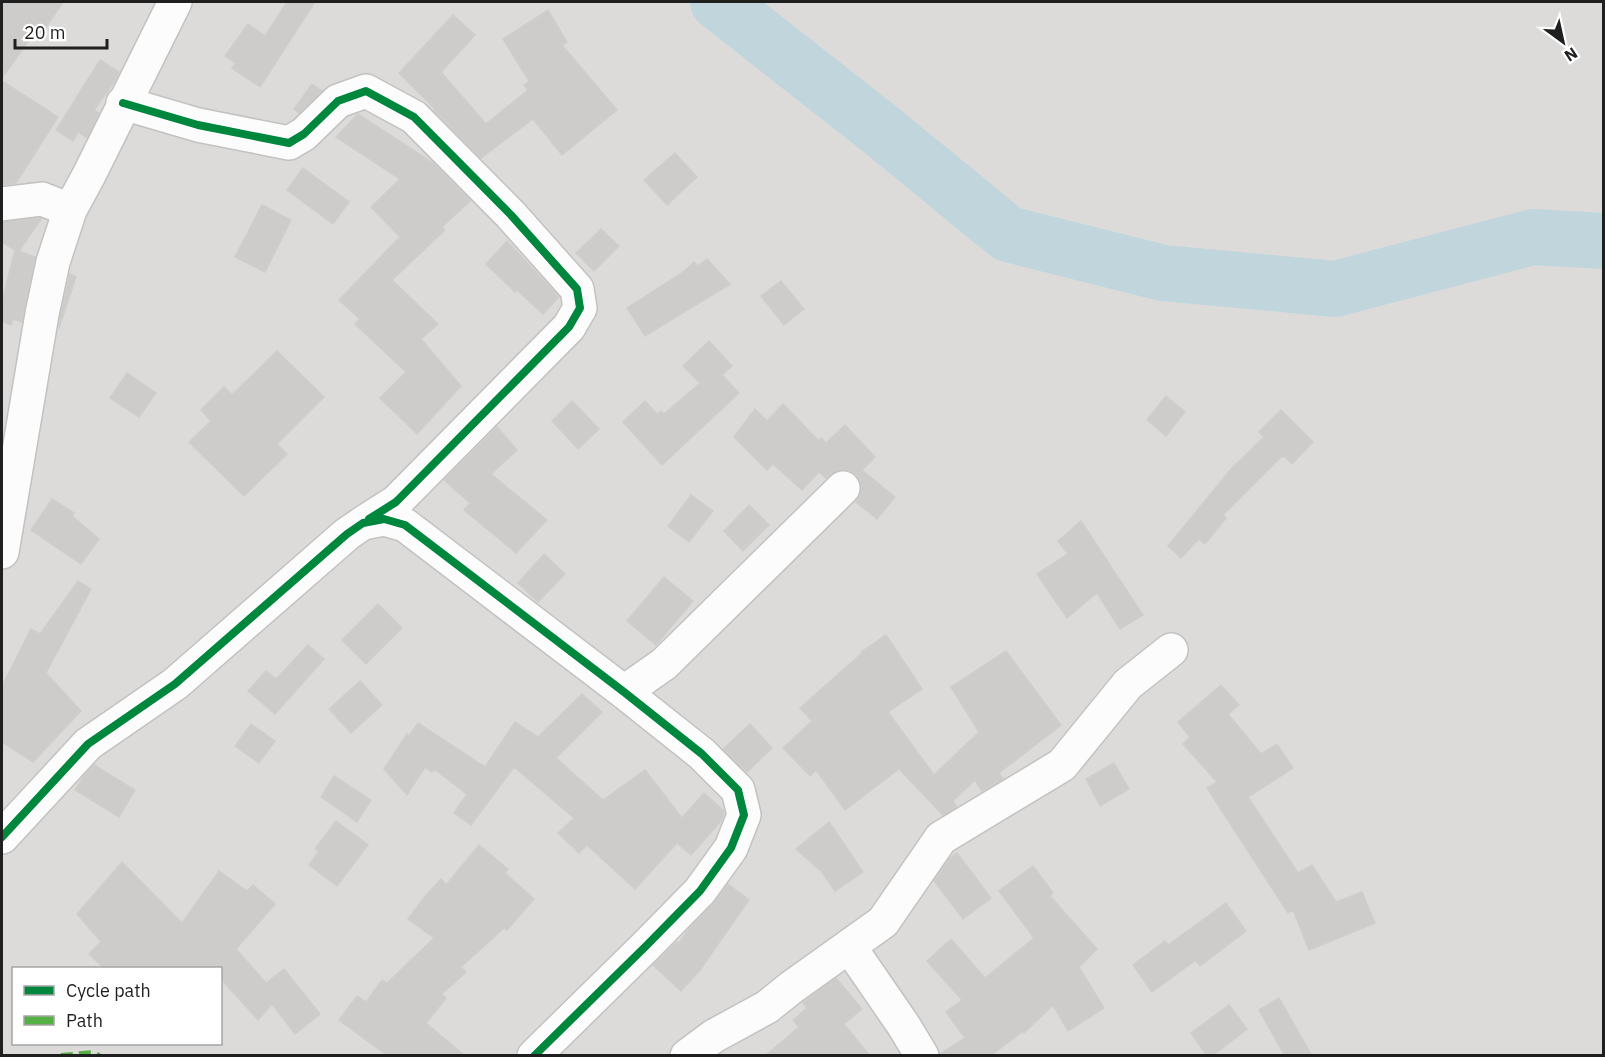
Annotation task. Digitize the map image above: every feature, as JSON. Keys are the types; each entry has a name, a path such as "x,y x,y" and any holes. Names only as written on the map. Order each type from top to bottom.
{"street":[{"path":"2,552 52,262 70,210 175,2"},
{"path":"2,837 88,744 175,684 329,549 396,502 569,327 580,308 577,290 511,215 414,117 366,91 338,101 304,134 289,143 198,124 123,104"},
{"path":"2,204 42,199 70,210"},
{"path":"624,692 664,664 843,488"},
{"path":"363,523 384,519 405,525 702,754 738,790 744,815 731,848 700,891 534,1056"},
{"path":"687,1056 714,1036 767,1007 884,922 941,838 1062,765 1128,684 1171,650"},
{"path":"849,946 922,1056"}],"shaded area":[{"path":"2,2 1603,2 1603,1055 2,1056"}],"building":[{"path":"2,2 63,2 38,39 32,36 2,78"},
{"path":"287,2 315,2 260,87 232,68 236,63 225,56 248,24 265,36"},
{"path":"548,10 567,42 562,45 617,110 562,155 533,119 481,158 399,73 453,15 475,35 441,72 486,124 528,90 524,85 529,81 503,39"},
{"path":"100,60 119,72 94,110 99,113 87,138 78,132 73,141 56,130"},
{"path":"2,81 58,117 16,183 2,185"},
{"path":"312,84 322,91 299,113 294,109"},
{"path":"358,114 433,163 470,201 442,227 445,230 392,280 438,324 421,339 461,386 417,434 380,398 406,372 355,324 360,319 339,300 400,237 371,207 400,179 336,137"},
{"path":"675,153 697,177 667,205 644,180"},
{"path":"303,168 349,202 333,224 287,190"},
{"path":"262,205 291,220 265,272 235,257"},
{"path":"40,218 19,251 35,257 22,322 13,319 11,325 2,321 2,301 15,250 2,242 2,222"},
{"path":"601,229 619,246 594,271 576,253"},
{"path":"507,241 559,297 543,314 517,290 515,292 486,264"},
{"path":"707,259 730,284 645,336 627,308 682,273 694,262 698,266"},
{"path":"70,274 76,277 59,328 60,317"},
{"path":"781,281 804,309 784,325 761,296"},
{"path":"709,341 732,366 722,375 739,393 662,465 623,422 645,401 657,414 661,411 664,414 700,383 683,366"},
{"path":"277,351 324,397 277,444 287,454 244,496 189,442 211,421 201,410 224,387 232,395"},
{"path":"127,373 156,393 139,417 110,398"},
{"path":"1166,396 1185,412 1166,436 1147,420"},
{"path":"572,401 599,429 578,449 552,421"},
{"path":"783,404 819,441 821,438 826,443 845,425 875,457 862,470 895,497 877,519 856,502 861,494 861,484 857,475 849,470 838,470 826,478 819,472 802,490 773,464 767,470 734,437 755,409 767,421"},
{"path":"1281,410 1313,442 1292,464 1283,455 1223,515 1226,518 1205,544 1199,539 1181,558 1168,546 1231,469 1264,437 1259,432"},
{"path":"497,427 517,450 491,474 547,520 516,553 464,510 470,503 444,480"},
{"path":"691,495 713,511 689,542 668,526"},
{"path":"52,499 74,513 72,516 99,539 81,564 31,530"},
{"path":"749,505 769,525 743,551 724,531"},
{"path":"1081,521 1143,615 1120,629 1097,593 1067,618 1037,574 1068,554 1058,541"},
{"path":"544,554 565,574 538,602 518,583"},
{"path":"664,577 693,601 656,645 627,621"},
{"path":"78,581 91,589 46,673 81,711 33,762 2,742 2,686 31,629 40,634"},
{"path":"378,604 402,628 366,664 342,640"},
{"path":"886,635 922,689 888,712 934,775 979,732 951,687 1006,651 1061,725 999,773 1003,779 982,791 975,780 953,801 957,807 943,815 899,769 845,810 816,770 810,776 783,748 812,721 800,708 861,652"},
{"path":"308,645 324,659 275,714 248,691 266,671 276,679"},
{"path":"360,681 382,705 351,733 329,709"},
{"path":"1221,685 1239,705 1228,714 1261,754 1277,744 1293,768 1248,797 1298,873 1312,865 1336,902 1362,892 1375,923 1309,950 1293,910 1288,913 1207,788 1217,782 1183,744 1190,737 1178,722"},
{"path":"582,694 602,712 556,758 603,800 645,770 682,818 704,793 723,810 721,821 691,855 677,843 635,889 587,845 579,853 558,833 574,818 514,767 471,825 454,813 467,794 434,769 432,772 425,767 407,795 384,769 407,734 409,736 418,723 485,767 515,722 538,737"},
{"path":"251,724 275,741 259,763 235,746"},
{"path":"750,724 772,748 747,772 723,749"},
{"path":"1114,763 1129,789 1100,806 1086,779"},
{"path":"94,765 135,790 119,817 75,790"},
{"path":"334,776 371,800 357,822 321,797"},
{"path":"336,821 368,845 337,886 309,865 319,851 315,849"},
{"path":"829,822 863,872 835,891 821,871 796,849"},
{"path":"479,845 508,869 505,873 534,899 507,930 504,928 461,967 466,972 442,994 446,998 426,1023 465,1056 388,1056 339,1020 357,996 366,1002 382,980 387,983 434,938 408,919 441,879 446,885"},
{"path":"957,853 991,898 963,919 934,881 950,858"},
{"path":"122,862 182,923 219,871 247,891 253,885 275,904 236,949 266,983 284,969 320,1014 295,1034 272,1004 258,1020 222,980 222,967 103,967 89,954 101,942 77,914"},
{"path":"1033,866 1053,893 1050,896 1097,949 1079,967 1104,1008 1068,1031 1053,1005 1024,1033 1023,1031 990,1056 941,1056 940,1054 965,1038 946,1012 962,1000 927,961 951,939 985,978 1034,938 999,891"},
{"path":"728,884 749,900 700,970 681,991 653,965 677,942 679,943"},
{"path":"1226,903 1246,931 1200,966 1196,960 1152,992 1133,965 1165,941 1168,945"},
{"path":"836,978 862,1009 844,1024 870,1056 765,1056 799,1027 793,1020 807,1008 803,1003"},
{"path":"1279,998 1312,1056 1285,1056 1259,1010"},
{"path":"1229,1005 1247,1029 1212,1056 1207,1056 1191,1033"}],"waterway":[{"path":"718,2 881,130 1008,234 1163,273 1335,289 1533,237 1604,241"}],"marked path":[{"path":"61,1056 93,1053 99,1056"}],"cycle path":[{"path":"123,103 198,125 289,143 304,134 338,101 366,91 414,117 511,215 577,289 580,308 569,327 396,502 369,519"},
{"path":"2,837 88,744 175,684 347,534 363,523 384,519 405,525 702,754 738,790 744,815 731,848 700,891 534,1056"}]}
